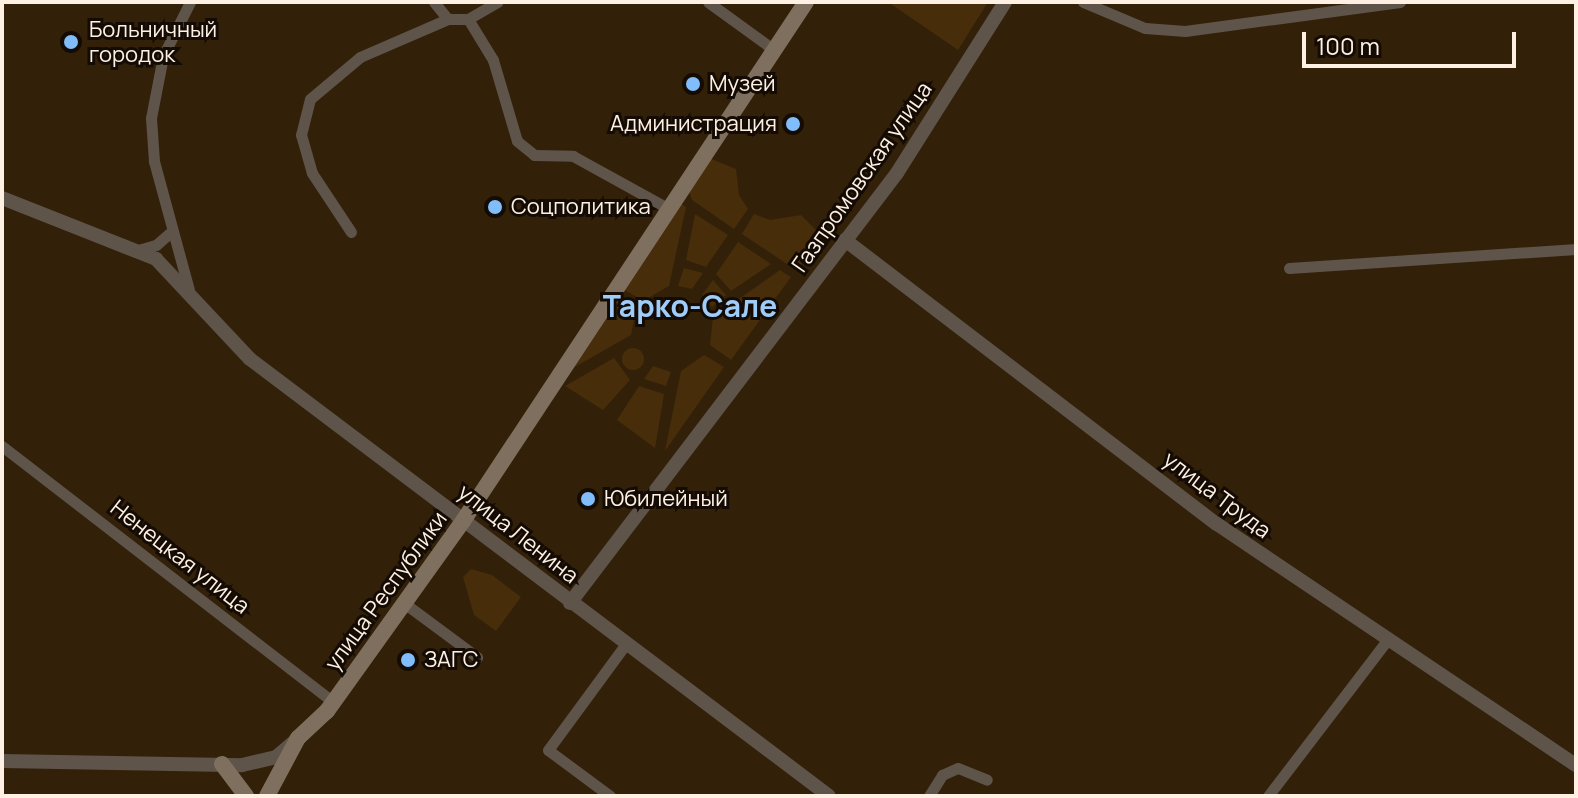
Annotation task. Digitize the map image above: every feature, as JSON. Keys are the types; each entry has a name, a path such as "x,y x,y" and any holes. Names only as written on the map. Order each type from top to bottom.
{"main road":[{"name":"улица Республики","path":"298,738 333,702 463,521 806,2"},
{"path":"267,796 298,738"},
{"path":"222,764 246,796"}],"street":[{"name":"улица Ленина","path":"190,2 168,41 152,107 154,161 171,232 192,294"},
{"path":"434,2 448,19"},
{"path":"351,232 312,173 301,135 310,99 360,57 448,19 468,19 497,2"},
{"path":"708,2 774,50"},
{"path":"1083,2 1145,28 1185,31 1400,2"},
{"name":"Газпромовская улица","path":"570,603 897,173 1005,5"},
{"path":"468,19 503,83 517,141 534,155 573,156 669,209"},
{"name":"улица Ленина","path":"2,198 156,259 250,359 829,796"},
{"path":"138,250 156,245 171,232"},
{"name":"улица Труда","path":"845,240 1217,524 1576,765"},
{"path":"1289,268 1576,249"},
{"name":"Ненецкая улица","path":"2,446 333,702"},
{"path":"404,603 477,657"},
{"path":"1268,796 1389,638"},
{"path":"610,796 548,750 626,644"},
{"name":"улица Республики","path":"2,761 222,764 276,757 298,738"},
{"path":"929,796 942,775 958,768 987,780"}],"shaded area":[{"path":"888,2 988,2 958,50"},
{"path":"709,158 736,169 739,195 748,209 734,229 692,200 688,188"},
{"path":"680,203 686,207 669,286 643,301 623,289"},
{"path":"695,214 728,235 706,267 686,260"},
{"path":"754,214 770,220 801,215 822,236 801,265 787,264 742,234"},
{"path":"738,242 771,264 731,291 716,274"},
{"path":"684,268 703,273 692,289 678,286"},
{"path":"780,270 791,277 731,360 710,345 713,317"},
{"path":"713,280 726,295 712,307 702,295"},
{"path":"618,297 636,309 631,335 566,372"},
{"path":"633,348 641,351 644,359 641,367 633,370 625,367 622,359 625,351"},
{"path":"704,355 724,367 665,451 681,371"},
{"path":"614,358 630,380 603,410 565,386"},
{"path":"653,366 671,372 666,386 644,379"},
{"path":"639,386 664,394 655,448 617,420"},
{"path":"471,569 492,575 521,597 496,631 474,615 463,577"}],"place":[{"name":"Больничный городок","path":"71,42"},
{"name":"Музей","path":"693,84"},
{"name":"Администрация","path":"793,124"},
{"name":"Соцполитика","path":"495,207"},
{"name":"Юбилейный","path":"588,499"},
{"name":"ЗАГС","path":"408,660"}],"district":[{"name":"Тарко-Сале","path":"690,306"}]}
